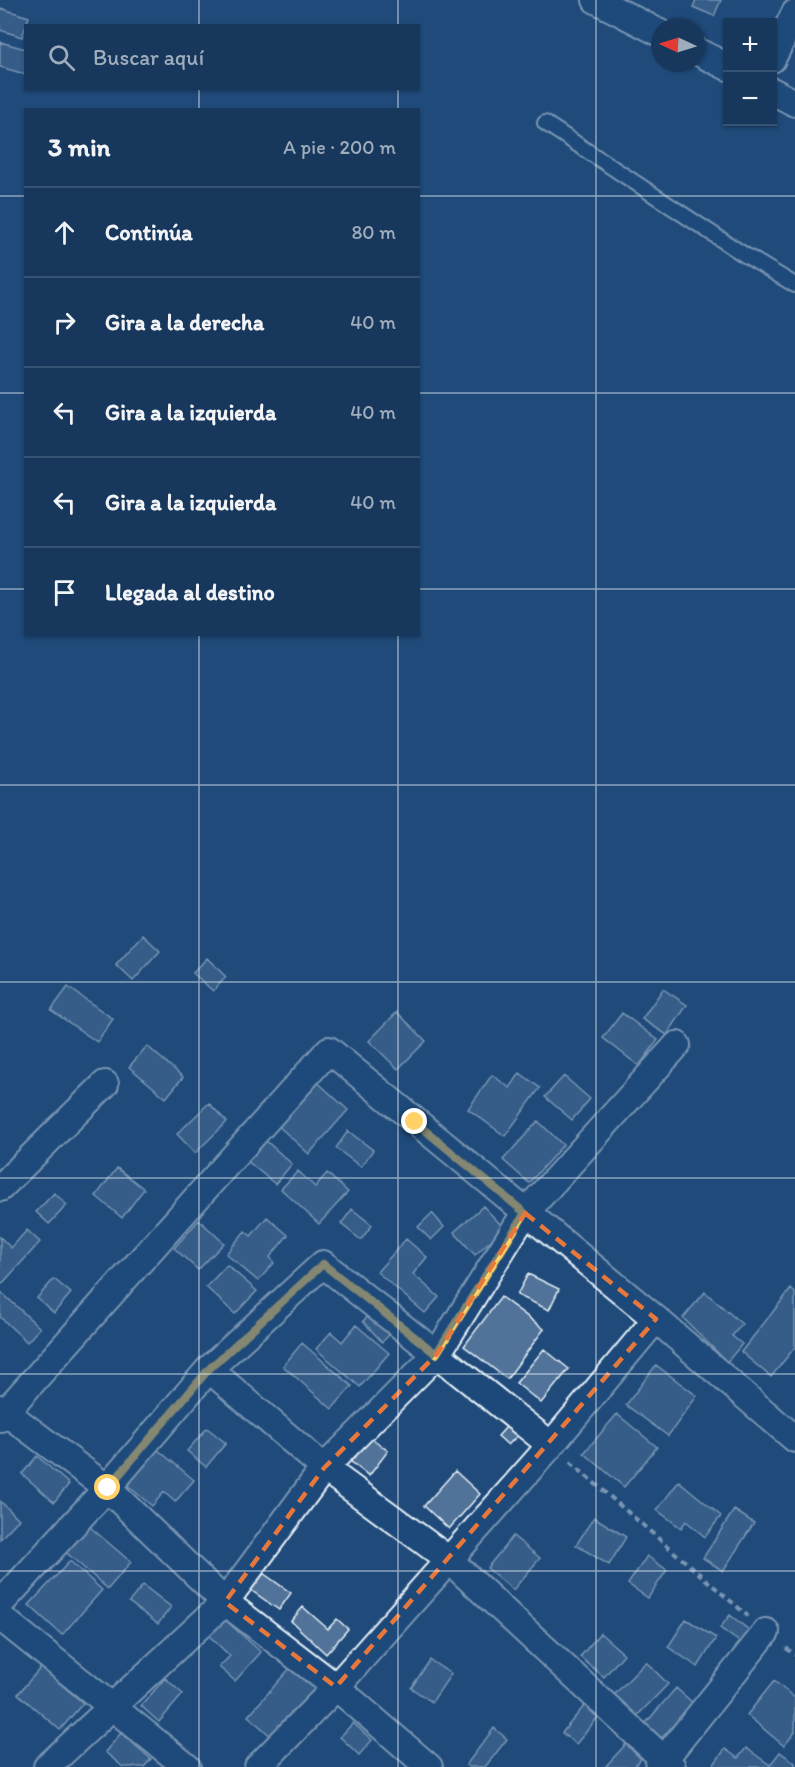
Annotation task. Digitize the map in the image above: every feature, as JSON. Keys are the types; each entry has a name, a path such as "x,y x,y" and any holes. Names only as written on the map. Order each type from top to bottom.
{"street":[{"path":"612,4 651,28"},
{"path":"777,49 795,13"},
{"path":"705,56 723,64"},
{"path":"777,94 795,104"},
{"path":"47,1767 225,1602 324,1468 436,1354 525,1213 678,1045"},
{"path":"429,1767 336,1687 225,1602 108,1488 2,1413 329,1050 657,1319 795,1439"},
{"path":"0,1188 105,1084"},
{"path":"0,1604 108,1488 209,1369 323,1264 552,1445"},
{"path":"258,1767 336,1687 552,1445 657,1319"},
{"path":"209,1369 324,1468 448,1559 665,1765 766,1632"},
{"path":"0,1617 187,1767"}],"lane":[{"path":"546,123 740,252 795,285"}],"path":[{"path":"552,1445 795,1655"}],"highlighted area":[{"path":"525,1213 656,1319 336,1687 225,1602 324,1468 437,1354"}],"building":[{"path":"696,0 721,0 714,16 693,7"},
{"path":"0,8 29,17 27,24 24,24 22,37 0,30"},
{"path":"0,42 24,48 24,74 0,67"},
{"path":"143,935 160,951 133,981 116,965"},
{"path":"207,958 226,977 213,991 193,973"},
{"path":"68,987 113,1019 97,1042 51,1010"},
{"path":"663,989 687,1005 667,1035 642,1019"},
{"path":"397,1012 426,1041 398,1069 369,1041"},
{"path":"622,1013 658,1040 639,1066 603,1038"},
{"path":"147,1046 183,1077 166,1098 129,1067"},
{"path":"520,1073 540,1088 505,1136 468,1109 492,1075 510,1088"},
{"path":"564,1076 590,1099 572,1120 545,1097"},
{"path":"313,1078 348,1110 309,1154 274,1122"},
{"path":"209,1103 227,1122 195,1153 177,1134"},
{"path":"538,1121 563,1145 529,1183 503,1160"},
{"path":"348,1131 373,1150 361,1167 336,1148"},
{"path":"264,1139 292,1164 275,1184 246,1160"},
{"path":"117,1168 144,1189 122,1218 96,1196"},
{"path":"298,1171 315,1187 327,1173 348,1192 319,1224 281,1189"},
{"path":"54,1193 67,1205 49,1224 36,1212"},
{"path":"483,1206 504,1228 475,1255 454,1232"},
{"path":"352,1209 372,1225 361,1240 341,1224"},
{"path":"432,1213 444,1227 431,1240 418,1227"},
{"path":"267,1217 288,1235 270,1257 274,1263 258,1281 226,1254 245,1231 251,1236"},
{"path":"199,1220 224,1243 198,1270 174,1248"},
{"path":"27,1230 40,1242 0,1286 0,1237 11,1248"},
{"path":"406,1239 427,1257 413,1274 439,1297 425,1313 377,1272"},
{"path":"227,1265 257,1291 235,1314 206,1287"},
{"path":"528,1274 559,1289 549,1310 517,1295"},
{"path":"54,1279 71,1293 54,1313 37,1298"},
{"path":"791,1289 795,1293 795,1347 771,1377 741,1352"},
{"path":"1,1292 40,1328 27,1342 0,1317"},
{"path":"705,1292 742,1324 732,1336 742,1344 727,1362 683,1318"},
{"path":"501,1297 544,1329 507,1379 464,1346"},
{"path":"374,1311 393,1331 382,1342 363,1321"},
{"path":"356,1325 389,1353 360,1387 316,1349 331,1332 342,1342"},
{"path":"302,1343 352,1386 332,1409 283,1366"},
{"path":"544,1349 569,1369 541,1403 516,1383"},
{"path":"656,1365 697,1396 668,1436 626,1405"},
{"path":"617,1414 657,1447 624,1487 584,1453"},
{"path":"508,1425 519,1434 508,1445 498,1436"},
{"path":"207,1428 226,1443 206,1467 187,1451"},
{"path":"364,1432 388,1451 369,1476 345,1457"},
{"path":"151,1444 194,1480 175,1502 164,1492 152,1506 121,1480"},
{"path":"37,1456 69,1484 54,1502 22,1474"},
{"path":"455,1471 480,1494 449,1529 424,1506"},
{"path":"679,1481 721,1516 705,1537 686,1521 681,1528 657,1510"},
{"path":"0,1501 19,1519 0,1539"},
{"path":"734,1510 754,1523 723,1571 703,1558"},
{"path":"594,1517 626,1537 609,1565 576,1545"},
{"path":"84,1522 131,1562 108,1589 61,1548"},
{"path":"513,1536 540,1558 513,1590 487,1568"},
{"path":"647,1556 667,1570 648,1598 628,1584"},
{"path":"70,1561 102,1590 62,1635 29,1605"},
{"path":"260,1571 291,1593 279,1610 248,1588"},
{"path":"143,1585 171,1607 158,1624 129,1602"},
{"path":"303,1607 328,1629 337,1619 348,1629 326,1654 291,1621"},
{"path":"730,1615 750,1631 741,1643 720,1628"},
{"path":"222,1617 261,1652 235,1681 219,1667 230,1656 207,1634"},
{"path":"686,1619 716,1638 698,1667 668,1647"},
{"path":"600,1633 624,1654 604,1677 580,1657"},
{"path":"430,1660 451,1674 432,1702 411,1688"},
{"path":"646,1662 668,1684 636,1717 614,1695"},
{"path":"41,1667 83,1703 60,1730 18,1694"},
{"path":"290,1668 315,1689 273,1738 248,1716"},
{"path":"165,1678 183,1694 159,1722 141,1706"},
{"path":"774,1681 795,1698 795,1732 784,1746 747,1715"},
{"path":"676,1688 693,1703 662,1738 645,1724"},
{"path":"585,1705 599,1716 576,1744 562,1733"},
{"path":"353,1723 372,1740 359,1755 340,1737"},
{"path":"494,1728 507,1739 485,1767 466,1765"},
{"path":"121,1733 151,1759 144,1767 123,1767 105,1752"},
{"path":"626,1744 641,1759 633,1767 605,1767"},
{"path":"746,1748 770,1765 780,1752 795,1763 795,1767 712,1767 725,1749 738,1758"}],"route":[{"path":"108,1488 209,1369 323,1264 436,1354 525,1213 415,1122"}]}
